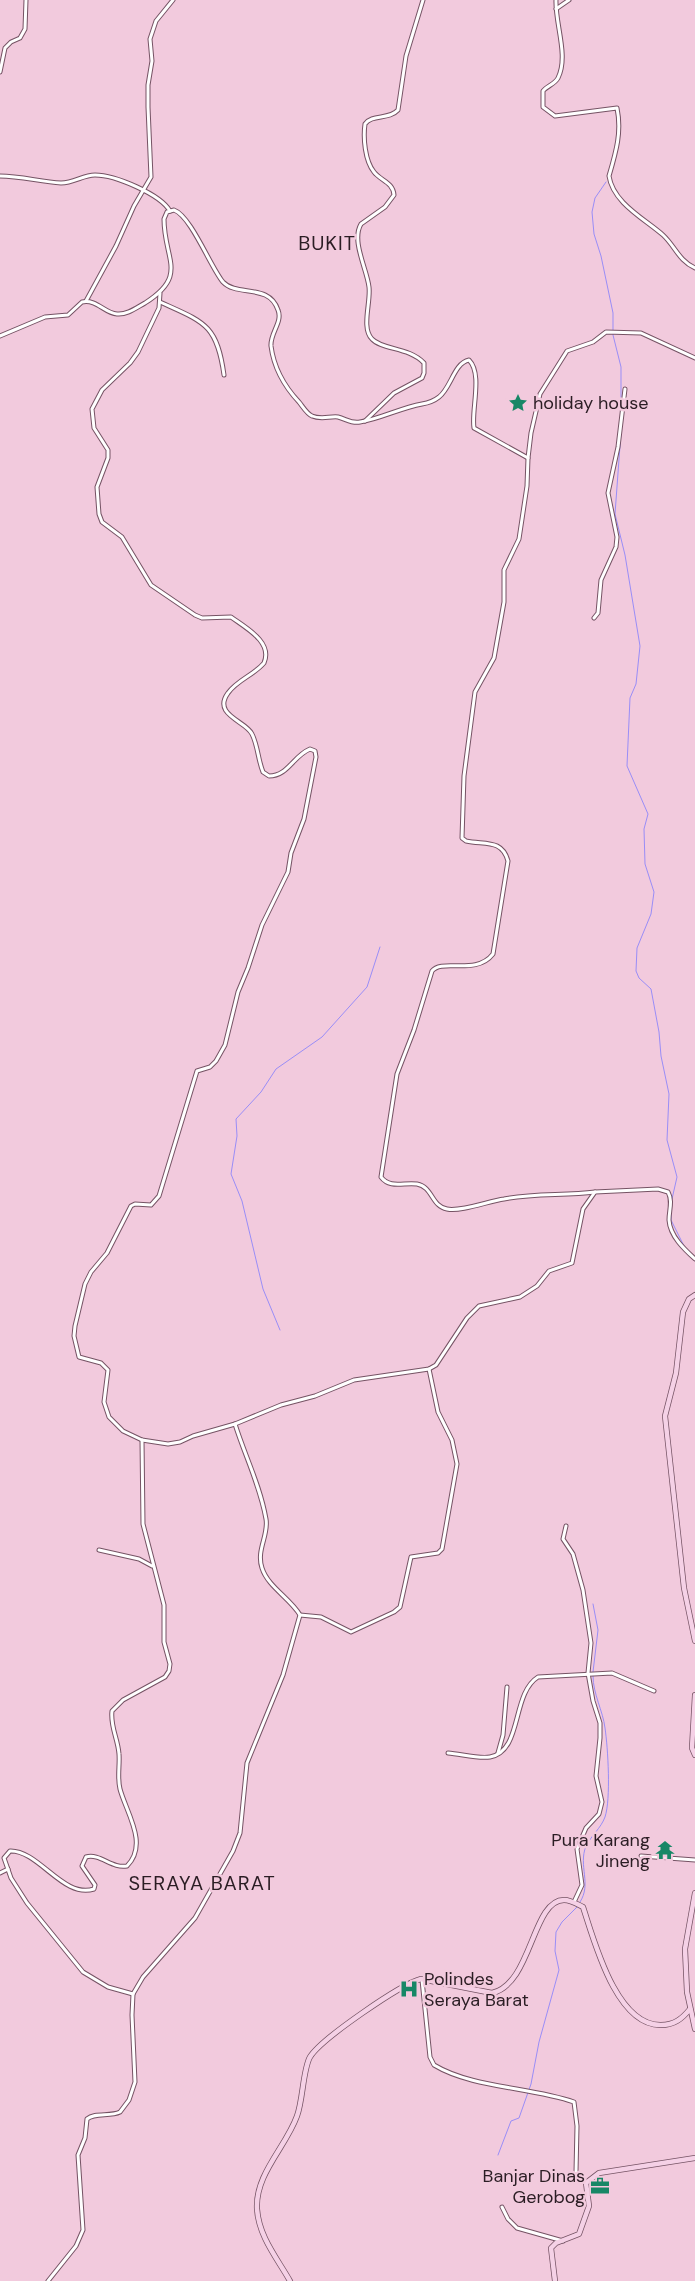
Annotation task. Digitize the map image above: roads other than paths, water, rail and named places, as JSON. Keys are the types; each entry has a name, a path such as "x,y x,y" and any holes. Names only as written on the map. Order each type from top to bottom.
{"street":[{"path":"0,72 5,48 11,42 20,38 25,29 26,0"},
{"path":"0,336 46,317 68,315 86,301 116,246 134,206 151,177 148,107 148,85 152,61 150,39 156,21 173,0"},
{"path":"365,421 394,393 422,378 424,372 424,363 416,356 398,348 375,342 370,337 367,326 370,291 358,237 361,224 393,199 394,192 390,184 378,176 369,165 365,124 369,119 391,115 398,110 406,56 423,0"},
{"path":"556,0 556,26 562,39 561,61 557,80 543,91 543,107 555,116 617,108 620,125 619,137 609,176 610,182 634,212 664,236 681,259 695,268"},
{"path":"556,9 569,0"},
{"path":"0,176 20,176 62,183 97,175 144,191 166,204 170,211"},
{"path":"86,301 116,314 124,314 160,293 168,285 172,266 164,226 164,216 170,211 176,211 200,241 224,282 236,288 261,293 275,305 278,310 278,321 271,338 271,346 280,377 283,384 310,415 322,418 337,417 354,423 394,410 430,402 440,397 459,367 464,361 469,360 474,372 476,394 474,428 528,458"},
{"path":"160,293 160,302 138,352 130,363 102,390 92,409 94,428 108,450 105,466 97,487 99,514 102,522 122,537 151,585 202,618 231,617 262,642 266,657 264,663 228,692 224,702 228,715 251,732 263,772 269,776 283,773 298,755 310,749 315,751 316,757 304,819 291,853 288,872 262,926 238,992 225,1045 216,1061 210,1067 197,1071 156,1202 151,1205 135,1204 131,1206 107,1253 91,1272 80,1302 74,1336 79,1357 101,1363 107,1368 108,1374 104,1402 106,1412 123,1431 142,1440 175,1444 235,1424 281,1405 315,1396 354,1380 429,1369 436,1365 467,1318 480,1306 520,1297 537,1286 549,1271 572,1263 583,1210 595,1192"},
{"path":"160,302 203,322 211,331 217,339 224,375"},
{"path":"695,358 642,332 606,332 593,342 567,351 540,394 531,432 527,486 519,540 504,570 504,602 494,658 475,692 464,776 462,838 466,841 501,846 506,851 508,861 493,954 477,965 438,966 432,970 414,1030 397,1074 381,1178 385,1182 393,1184 417,1184 427,1188 435,1203 441,1208 450,1210 505,1198 570,1196 595,1192 658,1189 668,1192 670,1196 669,1221 672,1230 679,1242 695,1259"},
{"path":"594,618 598,612 601,580 616,548 616,537 608,493 618,447 626,389"},
{"path":"695,1295 689,1299 682,1318 676,1373 665,1416 665,1429 673,1482 684,1588 695,1641"},
{"path":"235,1424 242,1447 259,1485 266,1517 266,1529 260,1547 261,1566 272,1583 300,1615 321,1617 347,1632 357,1630 394,1612 400,1606 411,1557 438,1553 442,1549 457,1464 452,1440 438,1412 429,1369"},
{"path":"133,1994 108,1987 83,1972 27,1904 4,1860 6,1854 10,1851 20,1852 65,1883 91,1890 94,1889 94,1884 82,1866 86,1857 94,1856 120,1867 128,1866 132,1860 136,1845 135,1830 120,1790 119,1752 111,1714 114,1708 123,1700 156,1682 169,1671 170,1664 164,1642 164,1605 152,1566 143,1524 142,1440"},
{"path":"566,1526 563,1539 572,1552 578,1568 590,1636 588,1674 592,1701 600,1723 600,1746 596,1776 602,1802 599,1814 586,1828 577,1849 582,1885 574,1903"},
{"path":"99,1550 139,1559 152,1566"},
{"path":"48,2281 76,2246 83,2230 78,2155 85,2138 87,2119 93,2115 108,2116 120,2112 133,2091 136,2076 132,2028 133,1994 143,1977 195,1918 236,1846 240,1833 247,1763 283,1675 300,1615"},
{"path":"448,1753 488,1757 496,1755 511,1740 520,1704 534,1680 538,1677 554,1678 612,1673 654,1691"},
{"path":"496,1755 503,1737 508,1687"},
{"path":"695,1695 692,1748 695,1755"},
{"path":"641,1856 695,1860"},
{"path":"0,1873 8,1868"},
{"path":"694,2027 690,2010 685,1949 695,1893"},
{"path":"290,2281 264,2238 258,2219 258,2203 271,2163 297,2117 309,2060 331,2037 362,2015 421,1979 492,1994 502,1990 516,1977 546,1910 560,1901 583,1906 600,1961 630,2011 644,2022 654,2025 674,2024 690,2010"},
{"path":"421,1979 430,2057 434,2065 491,2084 539,2092 569,2100 576,2104 576,2172 586,2183 589,2206 579,2234 553,2245 550,2251 555,2281"},
{"path":"682,2018 694,2027"},
{"path":"586,2183 599,2173 695,2158"},
{"path":"502,2207 508,2219 517,2228 563,2241"}],"waterway":[{"path":"606,182 595,198 592,212 594,234 601,256 613,313 613,335 621,367 621,406"},
{"path":"621,432 615,514 625,555 640,646 636,684 630,698 627,766 648,814 644,829 645,864 654,892 651,914 637,948 636,971 639,978 651,989 669,1094 667,1140 677,1177 672,1199"},
{"path":"280,1330 263,1289 242,1201 231,1174 237,1136 236,1119 261,1092 276,1069 322,1037 367,987 380,947"},
{"path":"671,1213 671,1220 685,1248"},
{"path":"593,1604 598,1630 593,1672"},
{"path":"580,1902 585,1888 584,1853 588,1842 605,1817 608,1798 606,1737 593,1676"},
{"path":"498,2155 511,2121 519,2118 531,2084 539,2042 559,1970 555,1951 556,1932 562,1922 578,1906"}],"place":[{"name":"holiday house","path":"518,403"},
{"name":"Pura Karang Jineng","path":"665,1850"},
{"name":"Polindes Seraya Barat","path":"409,1989"},
{"name":"Banjar Dinas Gerobog","path":"600,2186"}],"district":[{"name":"BUKIT","path":"327,243"},
{"name":"SERAYA BARAT","path":"202,1883"}]}
